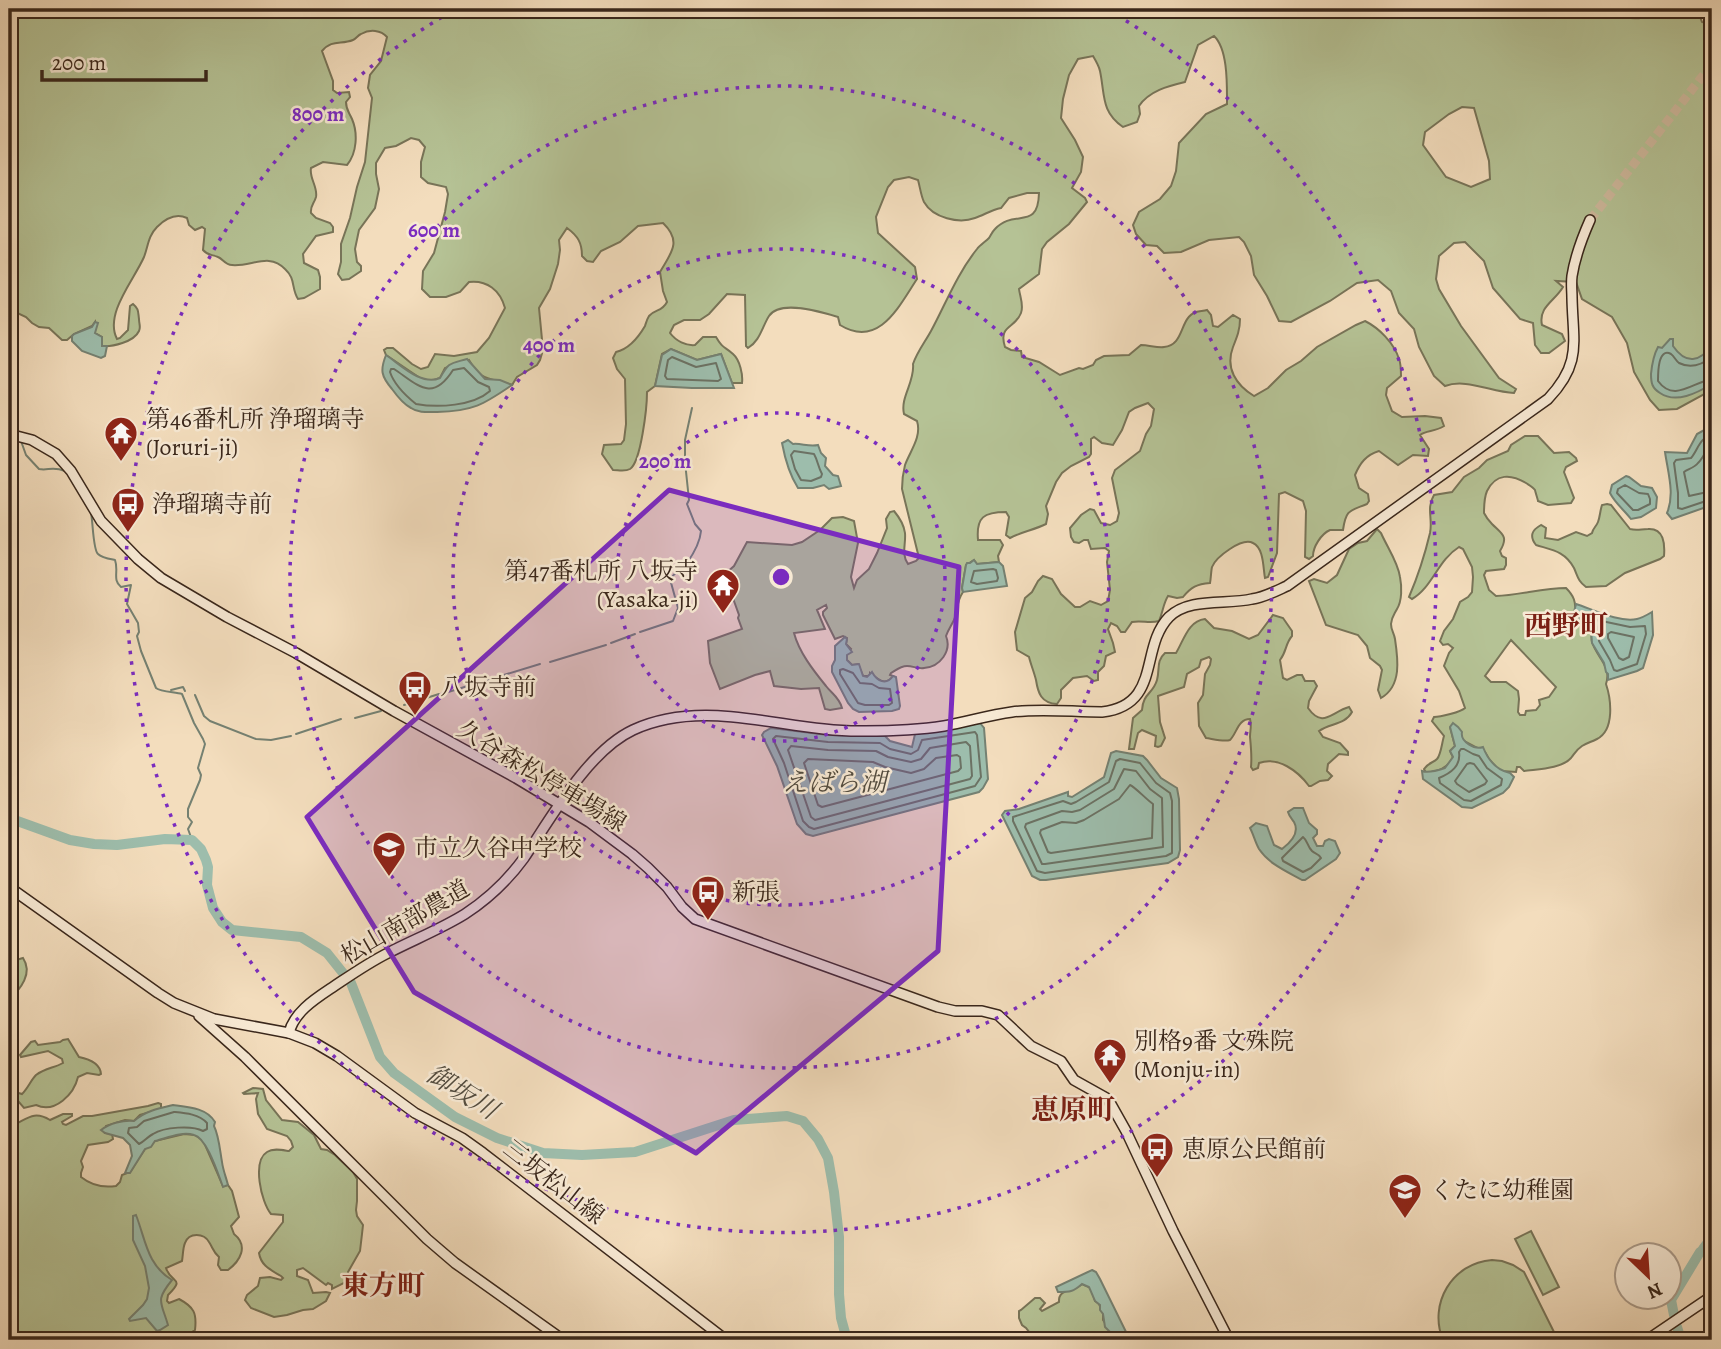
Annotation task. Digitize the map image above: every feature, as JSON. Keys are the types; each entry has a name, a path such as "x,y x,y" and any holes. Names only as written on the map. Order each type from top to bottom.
{"main road":[{"name":"松山南部農道","path":"289,1033 296,1017 334,986 364,966 465,914 488,897 514,872 584,771 620,738 634,730 666,719 712,715 834,730 887,731 943,726 1032,710 1111,711 1126,704 1137,695 1144,684 1157,636 1162,625 1173,614 1185,607 1201,603 1261,597 1287,586 1548,399 1560,386 1573,359 1572,276 1581,239 1590,220"},
{"name":"久谷森松停車場線","path":"9,434 32,440 56,454 71,471 101,521 161,578 589,822 632,854 667,887 695,919 938,1007 955,1011 993,1013 1031,1046 1061,1061 1074,1080 1108,1099 1229,1340"},
{"name":"三坂松山線","path":"9,887 174,1003 224,1021 289,1033 326,1049 415,1113 462,1138 483,1153 726,1340"},
{"name":"三坂松山線","path":"194,1012 245,1057 427,1239 563,1340"},
{"path":"218,1033 224,1021"},
{"path":"1647,1340 1712,1296"}],"highlighted area":[{"path":"669,490 959,567 938,951 696,1153 414,992 307,817"}],"shaded area":[{"path":"1685,8 1699,9 1702,22 1712,25 1712,390 1677,409 1659,410 1634,372 1627,343 1612,317 1582,299 1576,282 1556,281 1563,287 1542,313 1541,319 1542,325 1562,334 1565,341 1549,353 1541,353 1535,345 1533,323 1520,319 1493,288 1484,261 1465,242 1454,243 1439,256 1436,279 1439,289 1461,326 1499,378 1516,389 1514,393 1470,384 1445,386 1434,376 1419,347 1414,329 1399,313 1391,291 1378,280 1357,283 1291,322 1279,321 1254,275 1251,256 1239,237 1209,240 1181,252 1164,253 1157,246 1146,245 1136,234 1133,225 1139,212 1160,199 1171,186 1176,171 1179,143 1206,114 1227,104 1226,68 1222,49 1214,36 1198,45 1185,82 1148,96 1139,106 1137,122 1123,127 1107,109 1100,69 1093,56 1078,59 1069,75 1061,118 1083,157 1081,172 1072,188 1087,202 1069,224 1047,242 1042,249 1039,274 1019,289 1022,310 1005,331 1005,347 1021,351 1022,357 1039,362 1060,375 1093,365 1104,356 1129,355 1141,345 1171,345 1179,337 1187,320 1196,312 1207,310 1213,326 1218,327 1233,315 1240,319 1231,355 1231,369 1242,387 1254,396 1268,388 1286,370 1317,347 1365,321 1376,328 1394,347 1400,361 1401,376 1387,388 1386,395 1392,411 1402,417 1441,418 1444,426 1420,435 1429,449 1428,456 1413,455 1398,465 1379,451 1364,460 1355,475 1359,488 1368,494 1369,501 1350,512 1343,530 1330,530 1324,534 1309,559 1305,557 1306,511 1303,501 1285,492 1279,494 1277,553 1268,577 1265,578 1261,554 1253,543 1243,543 1230,549 1212,567 1210,583 1195,587 1183,597 1168,596 1159,621 1132,622 1125,632 1121,632 1111,623 1108,629 1115,652 1106,656 1104,666 1098,672 1098,680 1094,681 1087,676 1073,678 1061,690 1061,698 1057,704 1047,702 1041,696 1029,657 1017,650 1015,632 1025,598 1043,576 1052,579 1061,594 1075,607 1090,601 1101,605 1108,601 1109,551 1105,548 1091,549 1088,540 1074,542 1070,528 1090,509 1094,510 1101,523 1110,525 1117,521 1119,513 1112,478 1115,470 1140,451 1151,426 1154,409 1148,403 1129,412 1113,445 1102,443 1094,437 1091,439 1089,457 1062,473 1046,506 1046,524 1010,538 1006,535 1009,517 1006,512 983,517 978,526 978,540 1000,540 1003,545 998,556 999,562 977,564 974,560 966,565 963,592 946,636 946,652 935,665 922,668 903,667 891,673 893,676 887,681 870,673 870,676 863,676 858,664 852,665 847,660 851,649 846,644 847,638 843,636 835,639 823,615 826,605 817,610 825,629 794,633 807,661 842,708 830,710 825,709 819,688 774,686 770,671 720,689 710,663 708,641 742,629 725,576 734,566 747,542 792,545 820,530 832,518 843,517 854,521 858,543 851,577 854,588 857,580 869,569 887,528 886,519 890,512 894,511 904,530 904,553 908,564 919,558 902,489 905,465 918,433 917,421 904,414 903,408 913,364 958,279 978,248 1002,223 1030,216 1038,205 1039,193 1009,198 1001,208 969,220 954,220 940,216 928,208 918,180 909,177 894,180 888,187 876,217 878,233 915,267 917,279 895,312 877,328 866,332 854,331 840,325 838,317 822,312 782,308 769,316 758,338 748,348 745,295 727,294 709,314 700,320 684,320 674,325 670,333 681,342 692,345 703,337 716,337 738,360 742,383 732,383 721,354 697,360 671,349 662,354 655,386 647,392 643,434 634,464 628,470 613,470 602,454 604,445 621,444 626,424 625,379 613,358 616,352 633,342 649,316 667,302 660,272 673,248 669,230 663,223 638,226 620,242 601,251 593,262 582,256 579,240 567,228 559,240 558,264 550,289 539,308 543,350 537,365 517,377 512,385 483,376 469,360 445,368 440,378 428,381 420,378 386,355 384,350 393,348 421,369 428,367 435,354 454,356 477,352 489,338 505,308 496,291 482,283 469,282 460,292 446,297 430,297 422,289 423,271 434,253 448,194 446,187 428,183 421,177 425,147 419,140 411,138 385,148 376,163 379,189 375,208 359,230 355,249 361,271 342,280 338,274 341,244 365,162 372,98 368,88 370,75 381,61 387,37 372,31 364,32 353,40 329,45 322,51 333,81 333,90 337,93 349,92 346,105 356,137 355,149 347,165 323,162 311,168 316,197 311,213 333,227 333,232 316,236 303,254 304,263 318,270 320,289 298,299 291,276 273,261 230,265 208,254 203,250 205,229 202,227 195,230 189,225 187,218 179,216 167,219 154,230 144,257 117,308 114,329 117,339 128,330 130,306 133,304 138,311 140,330 128,341 102,346 102,337 95,333 95,322 67,340 62,340 49,328 39,327 9,309 9,9 1608,9 1624,17 1641,18","holes":["1462,107 1474,108 1489,161 1490,179 1471,187 1446,177 1423,145 1425,132 1449,114"]},
{"path":"1525,436 1538,436 1554,453 1569,452 1577,461 1566,467 1564,472 1574,498 1571,503 1548,505 1538,501 1535,490 1520,480 1504,477 1491,485 1485,496 1484,513 1503,536 1504,542 1500,551 1506,558 1506,565 1504,569 1486,571 1484,575 1489,590 1496,596 1557,588 1566,588 1569,591 1574,599 1575,612 1581,622 1591,630 1594,648 1606,667 1609,722 1603,735 1580,747 1567,762 1549,768 1524,771 1517,767 1516,772 1498,769 1485,752 1462,740 1450,727 1455,746 1450,751 1453,757 1442,769 1426,773 1424,769 1438,757 1444,736 1432,721 1434,717 1465,708 1459,691 1444,666 1453,648 1440,641 1460,602 1472,592 1473,577 1472,567 1463,549 1459,547 1446,559 1419,594 1412,599 1409,597 1430,533 1430,504 1434,495 1452,492 1464,477 1487,460 1508,451 1511,445","holes":["1511,640 1556,687 1549,697 1539,700 1540,705 1536,710 1520,715 1518,691 1506,682 1491,682 1485,676"]},
{"path":"1602,505 1611,505 1630,529 1657,531 1664,542 1664,556 1625,573 1606,586 1586,587 1567,558 1536,545 1532,534 1541,525 1546,528 1545,538 1558,540 1576,532 1587,536 1597,524"},
{"path":"1377,529 1397,566 1401,589 1400,602 1391,624 1395,637 1397,672 1392,687 1381,698 1378,690 1382,670 1380,666 1370,658 1367,646 1358,635 1326,625 1309,581 1314,579 1327,583 1337,575 1349,549 1367,541"},
{"path":"1273,615 1283,618 1292,631 1280,660 1283,678 1287,680 1302,675 1305,681 1314,681 1317,686 1308,708 1318,717 1327,717 1349,707 1352,712 1341,722 1319,731 1323,737 1340,743 1348,752 1348,755 1339,754 1328,764 1327,771 1332,776 1328,780 1309,786 1287,766 1266,761 1259,763 1258,768 1253,770 1250,719 1240,724 1230,740 1206,738 1199,726 1198,703 1203,695 1205,674 1211,659 1209,657 1201,660 1199,667 1187,674 1184,687 1158,696 1160,722 1165,738 1161,746 1155,746 1156,736 1142,730 1138,733 1134,749 1129,749 1133,718 1142,710 1144,700 1155,685 1160,659 1165,653 1176,653 1194,623 1205,619 1214,628 1232,631 1249,639 1258,635"},
{"path":"23,958 26,975 21,986 9,999 9,977 16,960"},
{"path":"68,1039 79,1057 96,1064 101,1074 87,1073 78,1077 68,1096 50,1107 36,1105 24,1108 13,1095 9,1096 9,1090 22,1094 36,1075 63,1063 62,1059 48,1051 21,1057 31,1042 35,1041 38,1045"},
{"path":"253,1088 263,1089 266,1100 282,1120 298,1122 314,1135 321,1149 335,1155 353,1172 357,1179 357,1216 363,1225 360,1251 348,1272 348,1281 332,1289 332,1285 326,1285 303,1268 297,1270 297,1276 308,1280 313,1293 330,1293 326,1301 313,1309 274,1317 251,1308 245,1300 258,1286 260,1278 283,1278 264,1264 259,1253 283,1222 283,1215 271,1214 267,1208 259,1172 262,1157 267,1152 289,1151 293,1147 287,1136 267,1129 258,1114 258,1093 243,1093"},
{"path":"161,1104 161,1109 140,1115 134,1121 125,1120 106,1126 105,1133 112,1134 113,1139 88,1145 81,1161 81,1177 97,1185 116,1186 122,1175 130,1172 145,1149 155,1141 184,1134 195,1135 203,1140 223,1186 228,1185 232,1191 239,1217 231,1226 242,1248 239,1258 232,1266 228,1270 221,1270 218,1265 219,1257 207,1239 193,1235 185,1243 182,1261 166,1268 177,1283 167,1301 169,1303 179,1299 191,1308 195,1315 195,1330 184,1337 184,1340 9,1340 9,1127 29,1117 38,1116 50,1120 63,1114 72,1114 62,1122 66,1125 83,1116"},
{"path":"1531,1231 1559,1287 1543,1295 1515,1239"},
{"path":"1492,1260 1513,1265 1524,1272 1556,1336 1554,1340 1443,1340 1439,1313 1447,1288 1465,1269"},
{"path":"1082,1284 1091,1288 1103,1313 1103,1320 1115,1340 1034,1340 1022,1325 1019,1311 1035,1298 1040,1298 1045,1303 1040,1309 1042,1311 1059,1302 1061,1294"}],"water":[{"path":"95,322 98,323 95,333 102,337 102,346 107,346 105,356 101,358 82,351 72,341 74,334 92,327"},
{"path":"1673,339 1673,346 1678,352 1688,359 1698,358 1712,345 1712,384 1693,394 1673,398 1655,389 1651,377 1654,357 1658,347 1662,348"},
{"path":"671,349 697,360 721,354 734,388 655,386 662,355"},
{"path":"386,355 419,377 433,380 440,378 450,364 467,359 485,379 500,380 512,385 485,402 469,408 437,412 417,411 403,402 386,380 382,369"},
{"path":"1708,428 1712,430 1712,505 1672,519 1667,513 1671,491 1665,452 1687,453 1697,434"},
{"path":"788,440 793,444 818,445 826,458 825,466 833,475 838,476 841,486 829,489 824,485 798,488 783,449 782,443"},
{"path":"1626,476 1641,486 1652,488 1657,497 1656,508 1641,517 1631,519 1610,493 1612,485"},
{"path":"974,560 977,564 999,562 1003,566 1007,586 963,592 966,565"},
{"path":"1576,604 1630,620 1652,612 1653,635 1643,668 1608,680 1604,663 1592,643 1591,630 1574,612"},
{"path":"845,637 852,652 847,655 847,660 852,665 859,664 863,676 867,677 872,672 876,678 885,682 893,676 896,677 899,709 859,712 848,703 832,672 835,646"},
{"name":"えばら湖","path":"980,723 984,728 988,779 979,792 813,836 806,834 797,824 777,766 762,735 771,728 828,735 885,736 890,741 912,747 915,734"},
{"path":"1453,723 1462,732 1466,742 1483,747 1493,764 1514,777 1503,793 1472,808 1462,807 1423,779 1422,771 1445,768 1453,757 1450,751 1455,746 1450,727"},
{"path":"1116,751 1143,756 1161,778 1177,788 1180,850 1178,857 1168,863 1046,880 1032,876 1002,815 1005,811 1019,809 1068,792 1068,796 1072,797 1104,777 1111,753"},
{"path":"1294,808 1303,808 1309,823 1317,830 1313,838 1317,846 1323,846 1329,839 1335,841 1340,853 1336,859 1305,880 1268,859 1259,849 1250,828 1256,823 1267,826 1274,845 1282,849 1295,834 1296,826 1288,812"},
{"path":"173,1105 202,1111 212,1117 228,1185 223,1187 212,1157 203,1143 189,1134 155,1141 151,1147 145,1149 130,1173 125,1173 132,1156 130,1145 123,1138 101,1130 117,1122 134,1121 148,1112"},
{"path":"136,1215 152,1260 172,1280 161,1297 168,1325 157,1331 146,1318 129,1319 147,1299 149,1288 145,1266 133,1240 133,1216"},
{"path":"1092,1270 1100,1279 1130,1340 1115,1340 1105,1327 1100,1305 1095,1301 1089,1287 1082,1284 1071,1291 1058,1292 1056,1287"}],"waterway":[{"path":"9,382 11,397"},
{"path":"11,400 18,433"},
{"path":"640,632 673,621 678,608 670,579 687,563 696,548 701,531 695,524 687,504 689,500 685,440 692,408"},
{"path":"21,441 26,455 39,469 65,471"},
{"path":"91,513 96,551 115,560 117,581 121,587 131,585 127,604 138,623 137,636 141,651 156,688 182,694 205,744 198,768 200,780 188,809 188,817 192,822 188,829 192,840"},
{"path":"611,643 635,634"},
{"path":"550,662 606,645"},
{"path":"481,682 540,664"},
{"path":"445,693 471,685"},
{"path":"171,690 183,687 185,691"},
{"path":"404,705 439,694"},
{"path":"195,695 204,716 210,721 256,739 271,740 291,736"},
{"path":"355,718 381,711"},
{"path":"296,734 341,719"},
{"name":"御坂川","path":"9,818 70,840 94,844 117,845 165,839 192,840 201,849 206,860 207,885 213,908 222,922 232,930 301,937 327,953 351,983 380,1057 394,1073 455,1117 497,1138 543,1153 582,1155 635,1152 734,1120 787,1116 803,1121 818,1139 828,1158 839,1237 841,1318 847,1340"},
{"path":"1703,1249 1712,1237"},
{"path":"1674,1315 1671,1300 1700,1252"},
{"path":"1677,1327 1681,1340"}],"tunnel":[{"path":"1590,220 1712,64"}],"place":[{"name":"第46番札所 浄瑠璃寺 (Joruri-ji)","path":"121,463"},
{"name":"浄瑠璃寺前","path":"128,534"},
{"name":"第47番札所 八坂寺 (Yasaka-ji)","path":"723,615"},
{"name":"八坂寺前","path":"415,717"},
{"name":"市立久谷中学校","path":"389,878"},
{"name":"新張","path":"708,922"},
{"name":"別格9番 文殊院 (Monju-in)","path":"1110,1085"},
{"name":"恵原公民館前","path":"1157,1179"},
{"name":"くたに幼稚園","path":"1405,1220"}],"district":[{"name":"西野町","path":"1566,626"},
{"name":"恵原町","path":"1073,1110"},
{"name":"東方町","path":"383,1286"}]}
